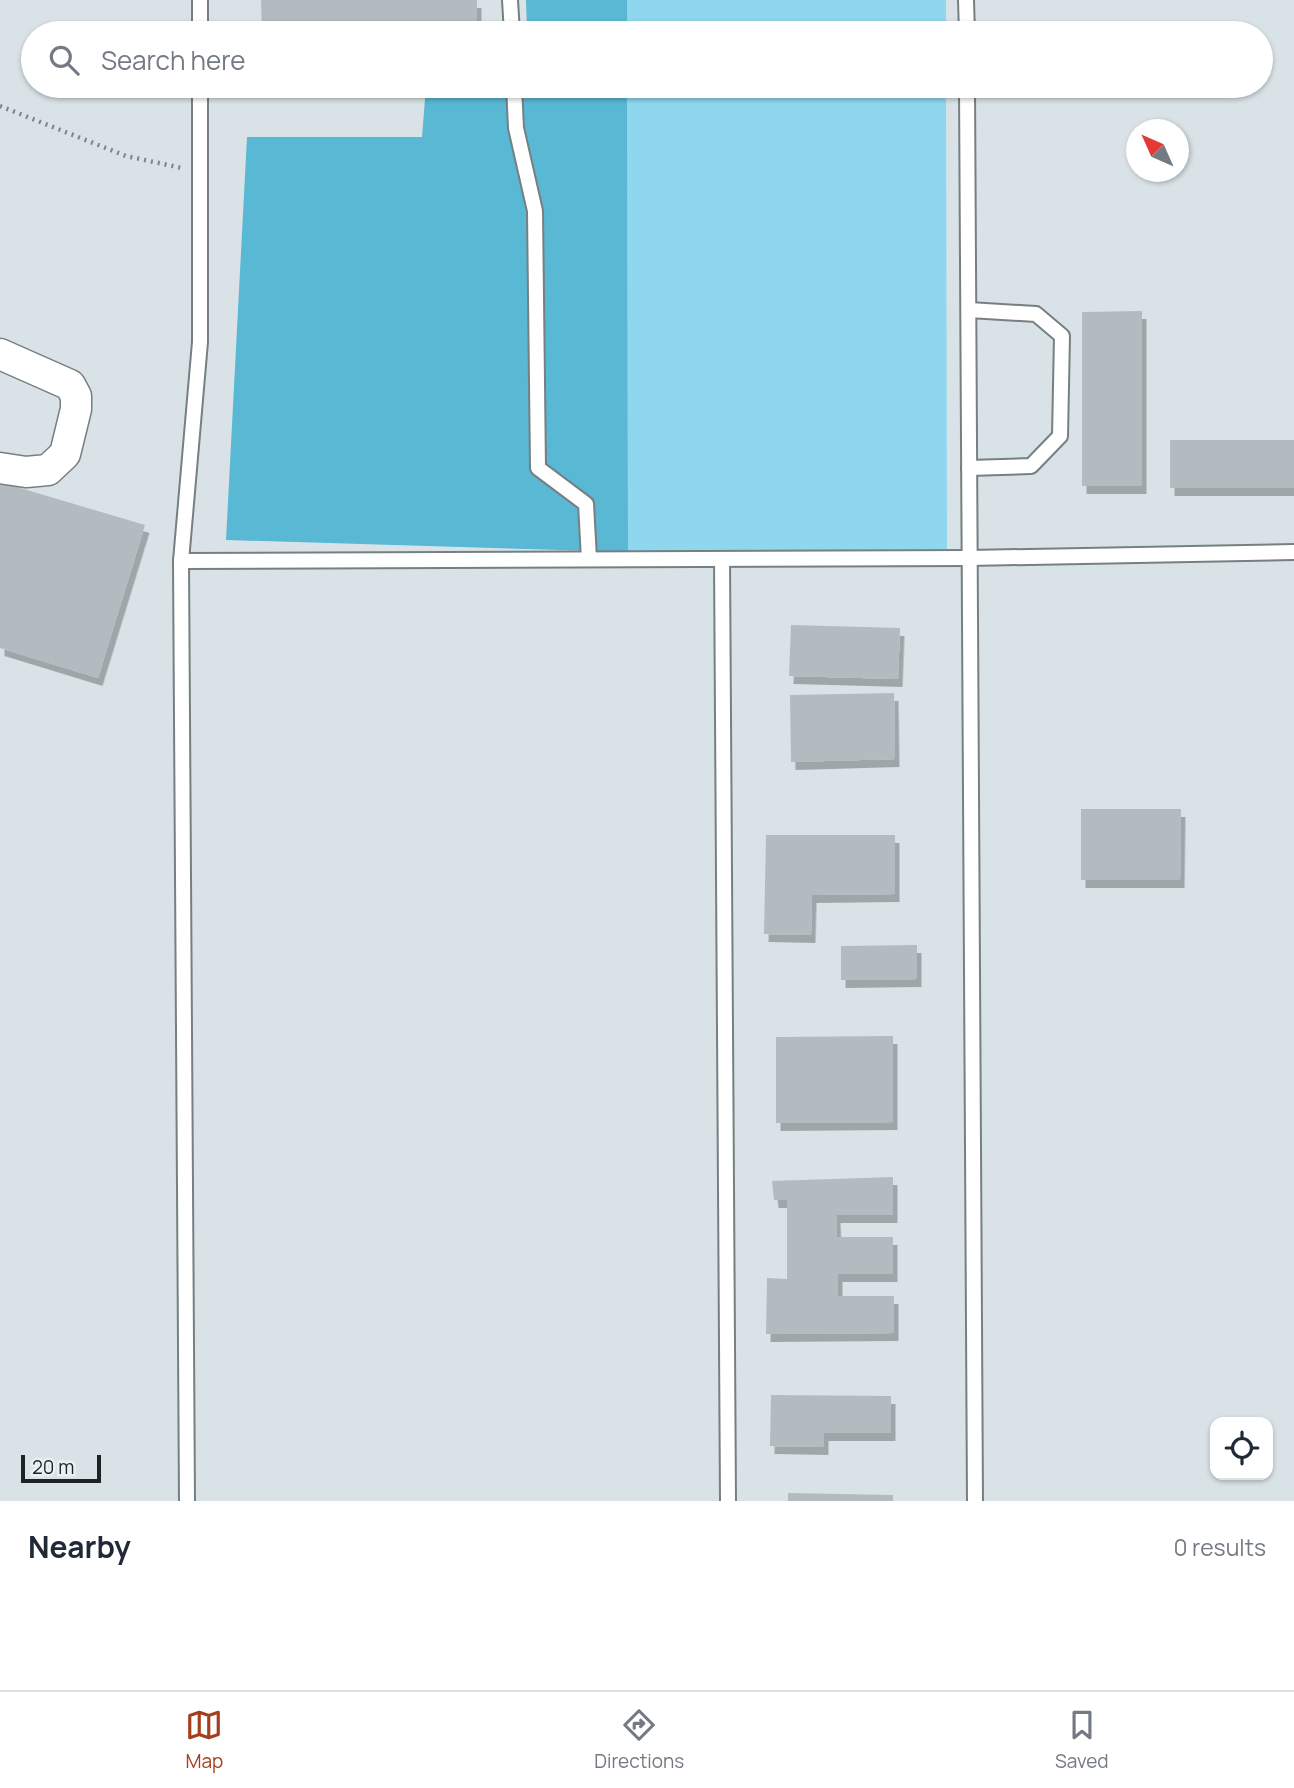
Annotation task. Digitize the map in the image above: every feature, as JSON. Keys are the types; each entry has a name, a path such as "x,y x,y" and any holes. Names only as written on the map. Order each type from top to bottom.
{"street":[{"path":"0,354 70,385 76,396 76,409 65,454 48,470 26,472 0,468"}],"lane":[{"path":"200,0 200,21"},
{"path":"510,0 511,21"},
{"path":"966,0 967,21"},
{"path":"187,1501 181,561 200,341 200,98"},
{"path":"515,98 516,128 535,211 538,468 586,504 589,559"},
{"path":"967,98 975,1501"},
{"path":"969,310 1036,314 1062,336 1060,436 1031,466 969,468"},
{"path":"181,561 969,558 1294,552"},
{"path":"722,559 728,1501"}],"path":[{"path":"0,106 126,156 200,172"}],"shaded area":[{"path":"526,0 627,0 627,21 527,21"},
{"path":"627,0 946,0 946,21 627,21"},
{"path":"425,98 627,98 628,552 226,540 247,137 422,137"},
{"path":"627,98 946,98 947,549 628,552"}],"building":[{"path":"261,0 477,0 477,21 262,21"},
{"path":"1142,311 1142,486 1082,486 1082,312"},
{"path":"1170,440 1294,440 1294,488 1170,488"},
{"path":"0,482 145,525 98,678 0,648"},
{"path":"791,625 900,628 898,679 789,676"},
{"path":"894,693 895,759 791,762 790,695"},
{"path":"1081,809 1181,809 1180,880 1081,880"},
{"path":"766,835 895,835 895,894 812,895 811,935 764,934"},
{"path":"917,945 917,979 841,980 841,946"},
{"path":"893,1036 893,1122 776,1123 776,1037"},
{"path":"893,1177 893,1215 836,1215 837,1237 893,1237 893,1274 838,1274 838,1296 894,1296 894,1333 766,1334 767,1278 787,1279 787,1200 774,1200 772,1181"},
{"path":"771,1395 891,1396 891,1433 824,1433 824,1447 770,1446"},
{"path":"788,1493 893,1495 893,1501 788,1501"}]}
